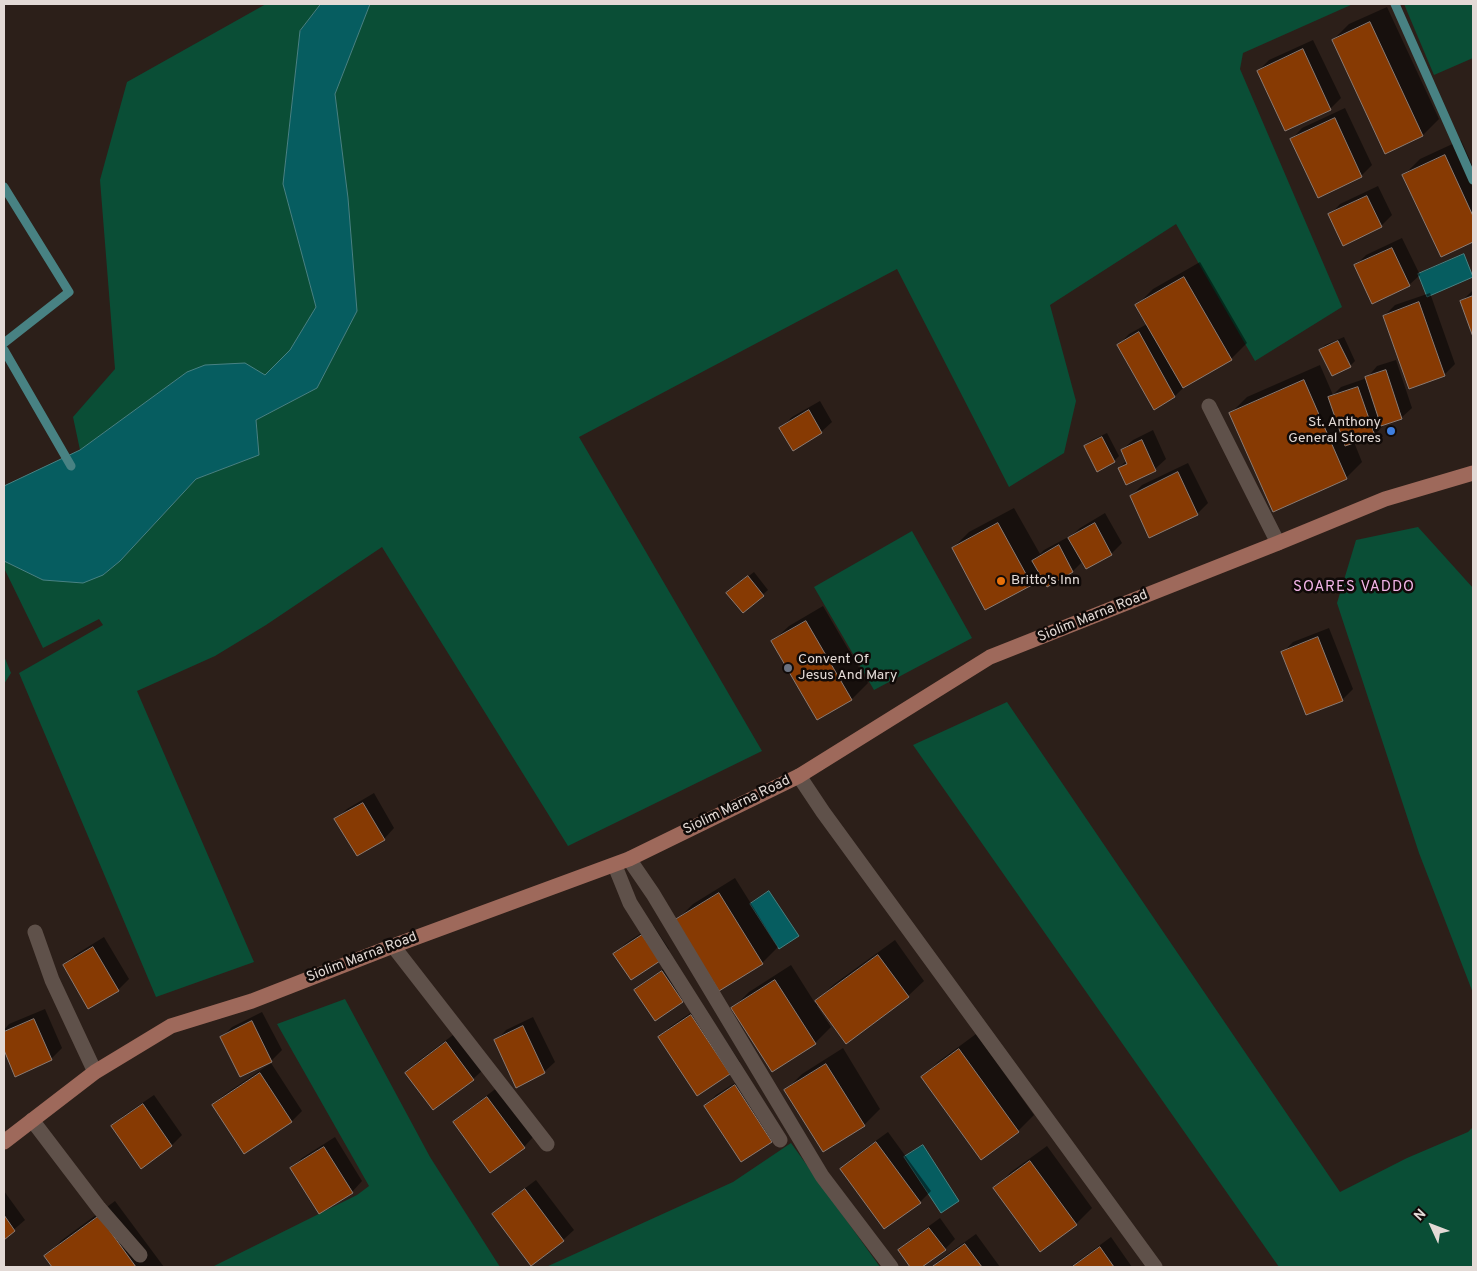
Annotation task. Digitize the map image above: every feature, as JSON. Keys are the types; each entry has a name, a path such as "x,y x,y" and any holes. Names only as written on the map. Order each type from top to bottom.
{"main road":[{"name":"Siolim Marna Road","path":"4,1142 95,1072 171,1026 252,1001 393,946 615,866 799,776 990,657 1385,499 1473,473"}],"street":[{"path":"1209,406 1278,543"},
{"path":"799,776 828,820 1155,1267"},
{"path":"630,859 654,894 822,1176 891,1267"},
{"path":"615,866 630,903 780,1140"},
{"path":"35,932 52,980 95,1072"},
{"path":"393,946 547,1144"},
{"path":"32,1120 99,1208 140,1255"}],"green space":[{"path":"266,4 321,4 300,31 283,184 316,307 290,350 265,375 187,372 80,450 73,417 115,369 100,180 127,82"},
{"path":"370,4 1353,4 1243,53 1240,69 1342,307 1255,361 1176,224 1050,305 1076,401 1064,453 1009,487 897,269 579,437 762,751 568,846 382,547 266,625 215,656 137,691 254,962 156,997 19,673 103,625 99,619 43,648 4,568 4,561 43,580 103,575 120,561 196,479 259,455 256,420 317,388 357,311 348,198 335,94"},
{"path":"1404,4 1473,4 1473,58 1434,75"},
{"path":"1418,527 1473,588 1473,993 1419,853 1337,603 1356,540"},
{"path":"912,531 972,638 874,690 814,587"},
{"path":"4,656 11,673 4,684"},
{"path":"1007,702 1340,1192 1407,1158 1468,1132 1473,1127 1473,1267 1279,1267 913,745"},
{"path":"345,999 430,1157 500,1267 212,1267 357,1195 369,1186 277,1024"},
{"path":"791,1143 880,1267 546,1267 733,1182"}],"water":[{"path":"321,4 370,4 335,94 348,198 357,311 317,388 256,420 259,455 196,479 120,561 103,575 83,583 43,580 4,561 4,486 80,450 187,372 205,365 245,363 265,375 290,350 316,307 283,184 300,31"},
{"path":"1464,254 1473,277 1427,297 1418,274"},
{"path":"769,891 799,936 779,949 750,904"},
{"path":"923,1145 959,1201 941,1213 904,1157"}],"building":[{"path":"1370,22 1423,136 1385,154 1332,40"},
{"path":"1303,49 1331,110 1285,131 1257,71"},
{"path":"1335,118 1362,177 1318,198 1290,139"},
{"path":"1445,155 1473,216 1473,242 1441,257 1402,175"},
{"path":"1367,196 1382,227 1343,246 1328,214"},
{"path":"1392,248 1410,286 1372,304 1354,265"},
{"path":"1184,277 1232,360 1183,388 1135,305"},
{"path":"1473,296 1473,337 1460,301"},
{"path":"1419,302 1445,376 1409,389 1383,316"},
{"path":"1139,332 1175,397 1154,410 1117,345"},
{"path":"1338,341 1351,367 1332,376 1319,350"},
{"path":"1386,370 1402,419 1381,426 1365,377"},
{"path":"1304,380 1347,479 1273,512 1229,413"},
{"path":"1358,387 1375,436 1345,446 1328,397"},
{"path":"809,410 822,433 793,451 779,428"},
{"path":"1102,437 1115,462 1097,472 1084,446"},
{"path":"1142,440 1156,471 1126,485 1118,468 1127,464 1121,450"},
{"path":"1178,472 1198,515 1149,538 1130,496"},
{"path":"998,523 1032,585 985,610 952,548"},
{"path":"1095,523 1112,555 1086,569 1068,538"},
{"path":"1059,545 1073,572 1047,587 1032,561"},
{"path":"748,576 764,596 743,613 726,593"},
{"path":"806,621 852,700 817,720 771,641"},
{"path":"1318,637 1343,701 1306,715 1281,652"},
{"path":"363,803 385,840 357,856 334,819"},
{"path":"719,893 763,964 719,991 675,920"},
{"path":"642,935 660,961 631,980 613,954"},
{"path":"93,947 119,991 88,1009 63,965"},
{"path":"878,955 909,997 846,1044 815,1001"},
{"path":"662,971 683,1002 655,1021 634,990"},
{"path":"775,980 816,1044 772,1072 731,1008"},
{"path":"691,1015 730,1074 697,1096 658,1037"},
{"path":"34,1019 52,1060 15,1077 4,1050 4,1032"},
{"path":"252,1021 272,1062 240,1077 220,1037"},
{"path":"523,1026 545,1073 516,1088 494,1040"},
{"path":"446,1042 474,1080 433,1110 405,1073"},
{"path":"959,1049 1019,1132 981,1160 921,1077"},
{"path":"826,1064 865,1126 823,1152 784,1090"},
{"path":"260,1073 292,1122 244,1154 212,1105"},
{"path":"735,1085 772,1142 741,1162 704,1106"},
{"path":"487,1097 525,1148 490,1173 453,1122"},
{"path":"143,1104 172,1146 141,1169 111,1126"},
{"path":"876,1142 921,1203 884,1229 840,1169"},
{"path":"324,1147 353,1193 319,1214 290,1168"},
{"path":"1030,1161 1077,1225 1040,1252 993,1188"},
{"path":"525,1189 564,1241 531,1266 492,1214"},
{"path":"4,1215 15,1231 4,1240"},
{"path":"99,1216 136,1267 52,1267 44,1256"},
{"path":"929,1228 946,1250 922,1267 910,1267 898,1250"},
{"path":"965,1244 982,1267 932,1267"},
{"path":"1100,1247 1114,1267 1072,1267"}],"waterway":[{"path":"1395,4 1473,180"},
{"path":"4,187 69,292 4,343"},
{"path":"4,350 71,466"}],"place":[{"name":"St. Anthony General Stores","path":"1391,431"},
{"name":"Britto's Inn","path":"1001,581"},
{"name":"Convent Of Jesus And Mary","path":"788,668"}],"district":[{"name":"SOARES VADDO","path":"1354,588"}]}
